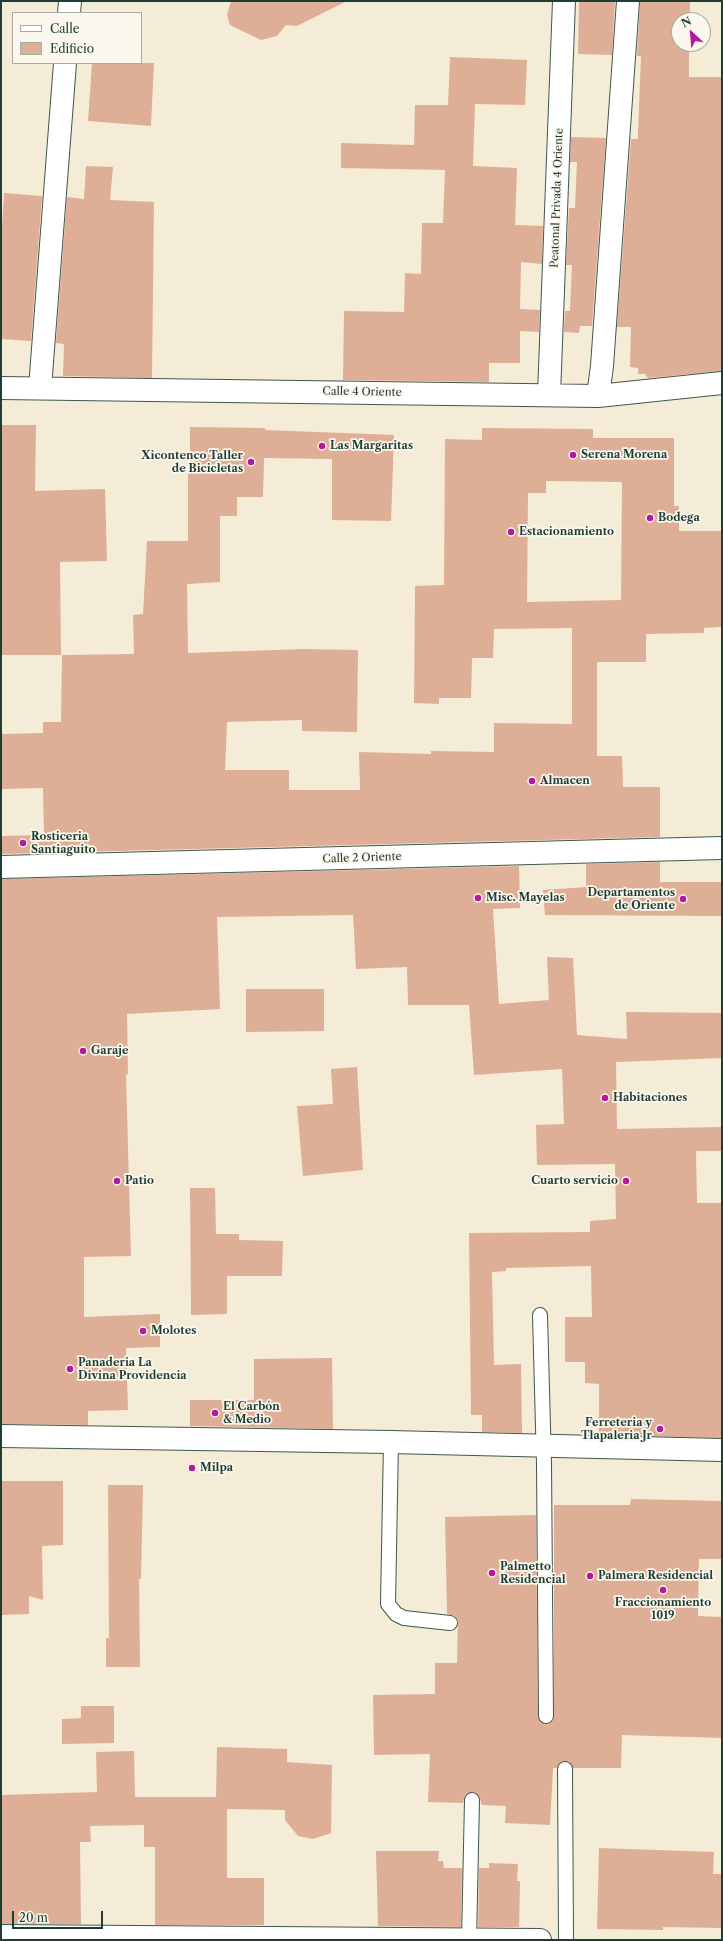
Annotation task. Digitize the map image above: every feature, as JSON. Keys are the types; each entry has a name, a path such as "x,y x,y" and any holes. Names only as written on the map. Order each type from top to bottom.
{"street":[{"path":"69,12 70,1"},
{"name":"Peatonal Privada 4 Oriente","path":"549,395 564,1"},
{"path":"598,396 603,358 628,1"},
{"path":"40,388 65,64"},
{"name":"Calle 4 Oriente","path":"1,388 598,396 722,383"},
{"name":"Calle 2 Oriente","path":"1,867 722,848"},
{"path":"1,1436 391,1442 722,1450"},
{"path":"1,1936 194,1939 540,1940"}],"lane":[{"path":"540,1315 546,1716"},
{"path":"391,1442 388,1604 396,1614 404,1618 450,1623"},
{"path":"564,1769 566,1940"},
{"path":"469,1940 472,1800"}],"building":[{"path":"231,1 347,1 297,26 286,25 277,36 261,40 230,25 227,15"},
{"path":"579,1 615,1 612,55 578,54"},
{"path":"640,1 690,1 690,12 671,12 671,52 689,52 689,77 722,77 722,371 648,378 645,374 638,374 638,368 630,367 631,327 617,327 631,139 638,139 641,56 637,56"},
{"path":"450,57 527,60 525,105 475,104 473,166 517,168 515,225 543,226 542,264 521,262 520,309 540,310 539,332 520,331 520,363 489,363 489,382 343,380 344,311 404,312 405,273 421,274 422,223 443,223 445,170 341,168 341,143 414,145 415,105 448,105"},
{"path":"154,63 151,126 88,121 92,64"},
{"path":"571,137 606,138 592,326 580,326 579,333 564,332 565,311 570,311 572,265 566,265 569,208 575,208 577,162 570,162"},
{"path":"86,166 113,167 110,200 154,202 152,378 63,376 64,344 56,343 67,197 84,199"},
{"path":"4,193 42,196 31,341 1,339 1,242"},
{"path":"1,425 36,425 35,491 105,489 107,561 60,562 61,655 1,655"},
{"path":"190,427 265,428 265,430 394,435 391,521 332,520 332,459 264,458 263,497 237,497 237,516 220,516 220,582 187,584 188,653 303,649 358,650 357,732 302,731 302,720 227,722 225,770 289,770 289,790 360,790 359,752 431,754 431,751 494,752 494,723 572,724 572,628 494,629 493,658 472,658 471,698 439,698 439,704 414,703 415,586 444,585 445,439 482,440 482,428 593,429 593,438 674,438 674,506 679,506 679,531 722,531 722,627 704,628 704,633 646,634 646,662 597,662 597,756 622,756 623,787 660,787 660,837 1,854 1,836 44,835 43,788 1,789 1,734 43,733 43,722 61,722 62,655 134,654 133,615 143,614 147,541 188,541 188,472 190,472","holes":["546,481 622,482 621,600 527,602 528,493 546,493"]},
{"path":"660,862 660,882 722,882 722,916 545,915 543,890 586,887 586,864"},
{"path":"519,866 520,908 493,909 499,1004 549,1000 547,957 573,958 577,1035 627,1039 626,1012 722,1013 722,1058 616,1062 617,1129 722,1127 722,1151 696,1151 697,1203 722,1203 722,1438 599,1435 599,1384 585,1383 585,1362 565,1362 565,1317 592,1317 591,1266 506,1268 506,1271 492,1272 494,1365 521,1364 522,1433 482,1432 482,1415 471,1415 469,1233 590,1232 590,1221 616,1219 615,1164 537,1165 536,1125 564,1124 562,1069 474,1075 469,1005 408,1005 407,967 356,969 353,915 217,917 220,1009 127,1014 128,1074 126,1075 131,1256 84,1257 84,1317 160,1314 160,1347 126,1348 128,1410 88,1411 88,1425 1,1424 1,879"},
{"path":"246,989 324,989 324,1031 246,1032"},
{"path":"357,1067 363,1170 303,1176 297,1106 333,1104 331,1069"},
{"path":"190,1188 215,1188 216,1234 239,1234 239,1240 283,1241 282,1276 227,1276 227,1314 191,1315"},
{"path":"332,1358 333,1429 190,1426 190,1400 254,1400 254,1359"},
{"path":"1,1481 63,1481 63,1545 42,1546 43,1600 29,1596 29,1614 1,1615"},
{"path":"108,1485 143,1485 141,1579 139,1579 140,1667 106,1667 106,1638 109,1638"},
{"path":"631,1499 722,1501 722,1559 699,1559 698,1616 722,1617 722,1738 622,1735 621,1768 573,1768 569,1761 561,1762 557,1768 553,1768 550,1825 505,1823 506,1806 482,1805 479,1796 473,1792 465,1795 463,1803 428,1802 430,1754 374,1755 373,1695 435,1694 435,1663 457,1663 458,1620 455,1616 447,1614 445,1517 536,1515 538,1716 542,1723 546,1724 553,1720 554,1716 554,1505 630,1505"},
{"path":"81,1706 114,1706 114,1743 62,1744 62,1719 81,1718"},
{"path":"217,1747 287,1749 287,1762 332,1765 331,1833 313,1839 298,1836 285,1820 285,1810 227,1809 227,1878 264,1878 264,1925 155,1925 155,1847 144,1847 144,1825 90,1826 91,1842 80,1842 81,1924 1,1924 1,1795 97,1792 96,1752 134,1751 135,1797 216,1797"},
{"path":"599,1848 714,1852 713,1874 722,1874 722,1928 663,1927 663,1930 597,1929"},
{"path":"376,1851 439,1851 438,1861 443,1861 444,1868 462,1868 461,1927 378,1926"},
{"path":"489,1863 518,1864 517,1881 520,1881 519,1927 478,1927 479,1868 489,1868"}],"place":[{"name":"Las Margaritas","path":"322,446"},
{"name":"Serena Morena","path":"573,455"},
{"name":"Xicontenco Taller de Bicicletas","path":"251,462"},
{"name":"Bodega","path":"650,518"},
{"name":"Estacionamiento","path":"511,532"},
{"name":"Almacen","path":"532,781"},
{"name":"Rosticeria Santiaguito","path":"23,843"},
{"name":"Misc. Mayelas","path":"478,898"},
{"name":"Departamentos de Oriente","path":"683,899"},
{"name":"Garaje","path":"83,1051"},
{"name":"Habitaciones","path":"605,1098"},
{"name":"Patio","path":"117,1181"},
{"name":"Cuarto servicio","path":"626,1181"},
{"name":"Molotes","path":"143,1331"},
{"name":"Panaderia La Divina Providencia","path":"70,1369"},
{"name":"El Carbón & Medio","path":"215,1413"},
{"name":"Ferreteria y Tlapaleria Jr","path":"660,1429"},
{"name":"Milpa","path":"192,1468"},
{"name":"Palmetto Residencial","path":"492,1573"},
{"name":"Palmera Residencial","path":"590,1576"},
{"name":"Fraccionamiento 1019","path":"663,1590"}]}
